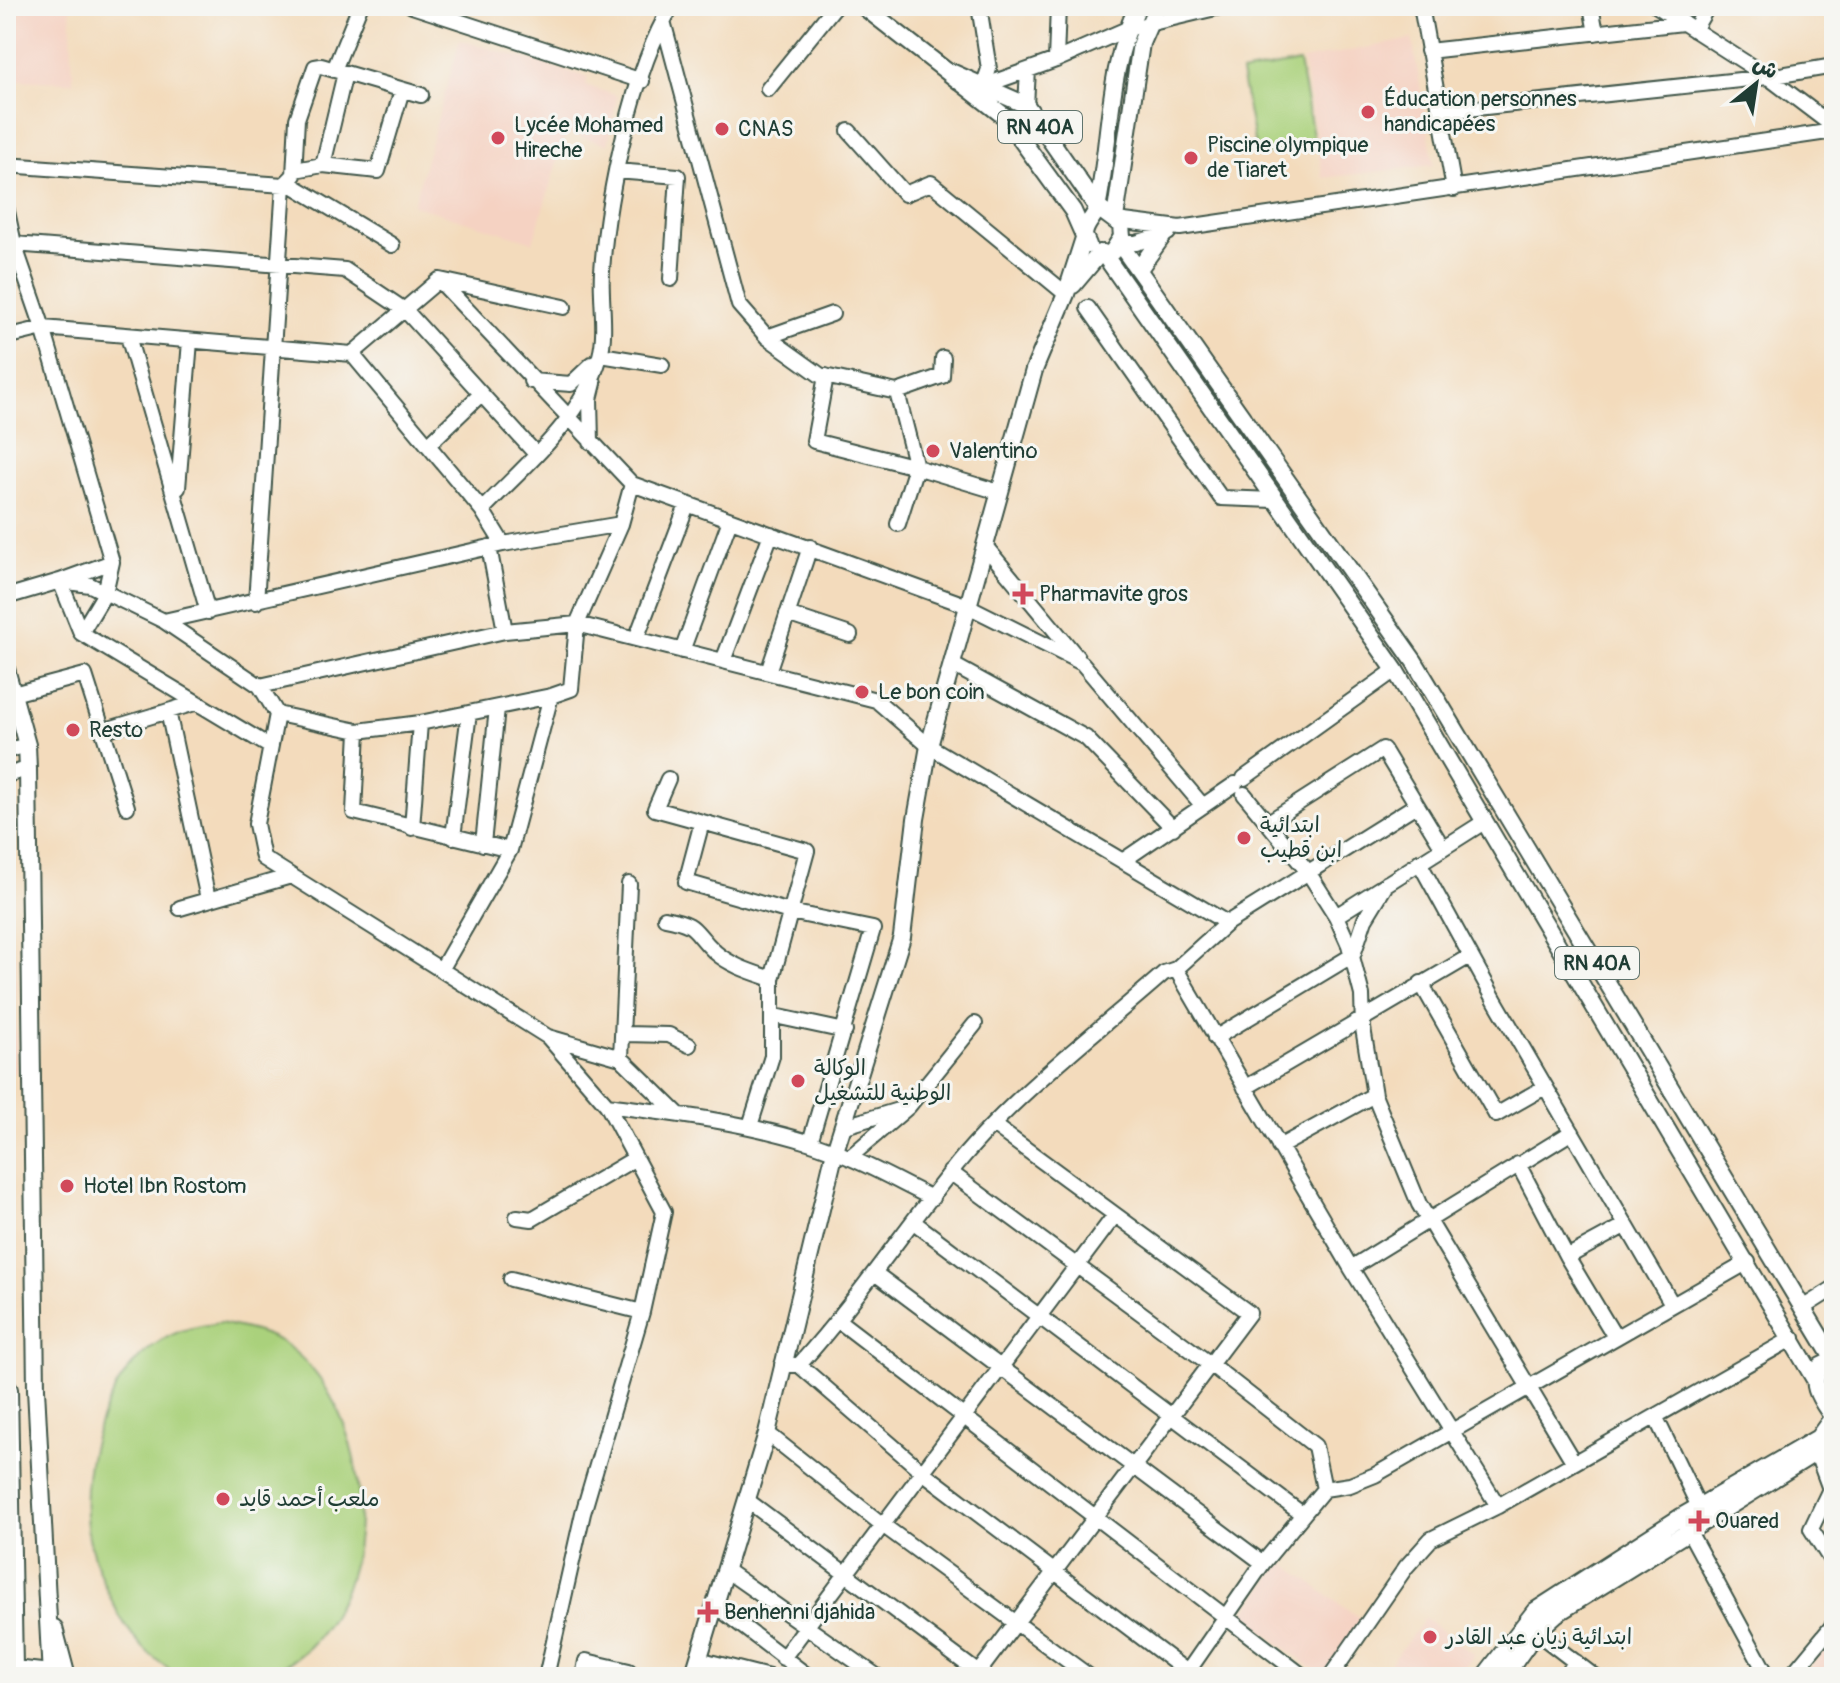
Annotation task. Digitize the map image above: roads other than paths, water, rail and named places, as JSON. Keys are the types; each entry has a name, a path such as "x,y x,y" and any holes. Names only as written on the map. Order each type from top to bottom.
{"main road":[{"name":"RN 40A","path":"863,6 1004,116 1073,211 1084,236"},
{"path":"1105,215 1127,29 1138,6"},
{"path":"1105,215 1147,25 1157,6"},
{"name":"RN 40A","path":"951,72 1026,105 1105,215"},
{"path":"693,1677 790,1365 842,1154 842,1127 902,937 929,746 999,492 1034,370 1066,294 1086,224 1105,215"},
{"path":"1066,294 1102,253 1120,243 1123,231 1105,215"},
{"path":"1139,269 1172,231"},
{"path":"1084,236 1088,246 1102,253"},
{"name":"RN 40A","path":"1120,243 1414,661 1834,1360"},
{"name":"RN 40A","path":"1102,253 1395,670 1814,1378"},
{"path":"6,669 27,745 36,1389 44,1588 56,1675"},
{"path":"1484,1677 1535,1611 1681,1517 1818,1438 1833,1418 1815,1389 1814,1378 1821,1366 1834,1360"},
{"path":"1504,1677 1536,1632 1556,1614 1834,1441"}],"street":[{"path":"323,165 340,72 360,6"},
{"path":"412,6 644,75"},
{"path":"591,442 590,399 601,355 602,271 616,171 644,75 663,20 672,6"},
{"path":"768,89 835,6"},
{"path":"979,6 989,69 983,86"},
{"path":"1056,60 1058,6"},
{"path":"983,86 1056,60 1127,29 1224,6"},
{"path":"1421,6 1454,189"},
{"path":"1591,6 1596,33"},
{"path":"1657,6 1768,77 1834,129"},
{"path":"1428,51 1596,33 1688,27 1711,7"},
{"path":"663,20 739,305 767,337 826,376 897,392 942,376 943,358"},
{"path":"644,75 658,65 677,76"},
{"path":"256,602 279,264 297,119 311,72 321,66 421,95"},
{"path":"1439,112 1768,77 1834,66"},
{"path":"1026,105 1028,70"},
{"path":"6,165 289,179 323,165 378,171 402,90"},
{"path":"1120,243 1136,243 1172,231 1834,129"},
{"path":"849,131 905,194 931,183 1066,294"},
{"path":"616,171 678,176 671,279"},
{"path":"289,179 392,245"},
{"path":"6,207 14,244 43,328 112,562 105,593 81,633"},
{"path":"1105,215 1172,231"},
{"path":"14,244 345,270 406,311 536,454"},
{"path":"6,337 43,328 352,354 439,280"},
{"path":"439,280 564,307"},
{"path":"439,280 531,381 632,484 968,606 1082,663"},
{"path":"1088,308 1221,498 1274,500"},
{"path":"767,337 832,314"},
{"path":"128,336 177,496 208,612"},
{"path":"177,496 190,341"},
{"path":"352,354 482,510 496,546 505,631"},
{"path":"601,355 662,365"},
{"path":"531,381 571,384 601,355"},
{"path":"482,510 570,420 601,355"},
{"path":"826,376 814,441 999,492"},
{"path":"897,392 916,467 898,524"},
{"path":"428,445 480,395"},
{"path":"277,714 358,731 497,708 571,689 577,624 621,524 632,484"},
{"path":"636,639 687,505"},
{"path":"682,651 730,520"},
{"path":"164,621 496,546 621,524"},
{"path":"723,661 771,534"},
{"path":"985,546 1203,806"},
{"path":"768,672 810,547"},
{"path":"6,597 112,562"},
{"path":"60,581 90,585 164,621 260,686 277,714 256,824 263,858 548,1037 621,1058 678,1114"},
{"path":"60,581 81,633 269,746"},
{"path":"787,614 850,635"},
{"path":"260,686 505,631 577,624 876,700 929,746 1227,923"},
{"path":"953,665 1086,738 1173,828"},
{"path":"1124,860 1203,806 1241,785 1395,670"},
{"path":"13,694 85,675 127,807"},
{"path":"441,970 510,850 551,696"},
{"path":"102,731 195,703"},
{"path":"483,844 497,708"},
{"path":"168,711 208,899"},
{"path":"453,837 469,713"},
{"path":"412,828 420,723"},
{"path":"358,731 354,812 510,850"},
{"path":"6,751 27,745"},
{"path":"1267,823 1383,749 1443,848"},
{"path":"6,775 28,769"},
{"path":"668,779 655,809 807,851 772,979 775,1016 772,1056 750,1126"},
{"path":"1241,785 1267,823 1308,872 1336,916 1353,955 1362,995 1374,1095 1426,1219 1573,1461"},
{"path":"1416,805 1227,923 1176,969 1164,973 993,1125 950,1172 915,1223 839,1321 790,1365 924,1473 1056,1570 1189,1675 1263,1563 1324,1489 1350,1485 1375,1475 1748,1262"},
{"path":"702,822 686,882 790,912 873,929 810,1142"},
{"path":"1336,916 1484,822"},
{"path":"1419,862 1470,956 1672,1304"},
{"path":"180,908 291,876"},
{"path":"1215,1038 1353,955 1365,919 1387,883"},
{"path":"621,1058 625,1034 629,884"},
{"path":"665,918 691,923 715,951 735,966 772,979"},
{"path":"1245,1088 1470,956"},
{"path":"1176,969 1351,1268 1450,1433 1498,1506"},
{"path":"1421,983 1496,1115 1545,1087"},
{"path":"856,991 883,999"},
{"path":"775,1016 845,1031"},
{"path":"842,1154 908,1107 975,1024"},
{"path":"625,1034 669,1035 689,1045"},
{"path":"546,1677 583,1513 642,1312 664,1212 607,1105 548,1037"},
{"path":"1279,1147 1374,1095"},
{"path":"607,1105 750,1126 810,1142 842,1154 932,1198"},
{"path":"842,1127 908,1107"},
{"path":"748,1501 979,1676 1249,1313 993,1125"},
{"path":"1351,1268 1426,1219 1572,1132"},
{"path":"517,1217 532,1219 634,1159"},
{"path":"1518,1164 1567,1257 1615,1337"},
{"path":"950,1172 1210,1364 1315,1446 1324,1489"},
{"path":"783,1658 1115,1215"},
{"path":"915,1223 1302,1514"},
{"path":"1567,1257 1626,1225"},
{"path":"876,1274 1263,1563"},
{"path":"511,1279 642,1312"},
{"path":"1804,1307 1834,1288"},
{"path":"839,1321 1304,1677"},
{"path":"1330,1677 1420,1549 1442,1532 1498,1506 1793,1338"},
{"path":"36,1389 8,1389 10,1617 15,1668 26,1674 56,1675"},
{"path":"1656,1418 1699,1507"},
{"path":"767,1433 884,1526 1090,1677"},
{"path":"1817,1454 1832,1492 1811,1529 1834,1565"},
{"path":"1681,1517 1768,1677"},
{"path":"727,1571 878,1677"},
{"path":"716,1606 809,1677"},
{"path":"1790,1677 1834,1624"},
{"path":"1536,1632 1595,1677"},
{"path":"698,1659 769,1677"},
{"path":"583,1677 586,1661 629,1671"},
{"path":"1565,1677 1576,1662"}],"place":[{"name":"Éducation personnes handicapées","path":"1368,112"},
{"name":"CNAS","path":"722,129"},
{"name":"Lycée Mohamed Hireche","path":"498,138"},
{"name":"Piscine olympique de Tiaret","path":"1191,158"},
{"name":"Valentino","path":"933,451"},
{"name":"Pharmavite gros","path":"1023,594"},
{"name":"Le bon coin","path":"862,692"},
{"name":"Resto","path":"73,730"},
{"name":"ابتدائية ابن قطيب","path":"1244,838"},
{"name":"الوكالة الوطنية للتشغيل","path":"798,1081"},
{"name":"Hotel Ibn Rostom","path":"67,1186"},
{"name":"ملعب أحمد قايد","path":"223,1499"},
{"name":"Ouared","path":"1699,1521"},
{"name":"Benhenni djahida","path":"708,1612"},
{"name":"ابتدائية زيان عبد القادر","path":"1430,1637"}]}
